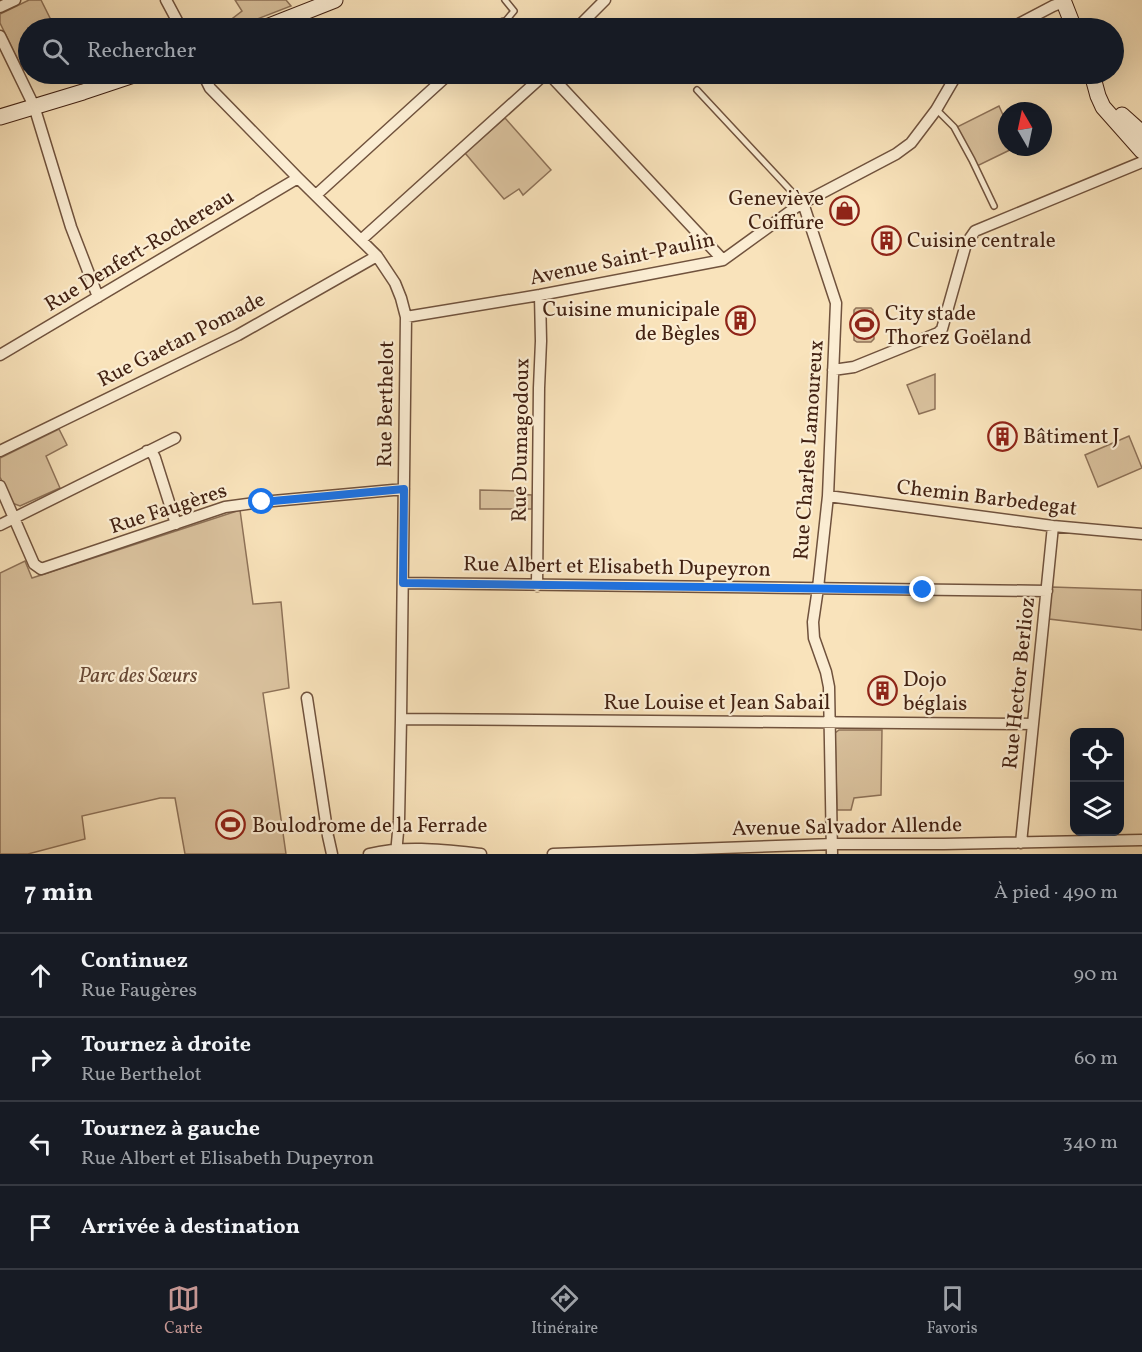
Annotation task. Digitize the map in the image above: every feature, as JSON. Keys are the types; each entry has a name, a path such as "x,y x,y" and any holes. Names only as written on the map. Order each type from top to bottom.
{"street":[{"path":"0,7 15,0"},
{"path":"166,0 176,18"},
{"path":"289,18 335,0"},
{"path":"587,18 605,0"},
{"path":"1030,18 1063,1 1070,18"},
{"path":"0,36 18,73"},
{"path":"23,84 34,106 71,227 98,297"},
{"path":"0,117 107,84"},
{"name":"Rue Berthelot","path":"208,84 377,256 395,283 406,317 401,718 399,821 396,852"},
{"path":"316,195 438,84"},
{"path":"361,240 536,84"},
{"path":"556,84 723,260"},
{"name":"Avenue Saint-Paulin","path":"406,317 540,295 723,260 801,204 896,154 910,143 936,110 951,84"},
{"path":"1095,84 1103,107 1142,151"},
{"path":"1098,84 1110,102 1142,134"},
{"path":"833,370 854,367 938,333 942,329 966,244 975,231 1142,162"},
{"name":"Rue Denfert-Rochereau","path":"0,355 298,178"},
{"name":"Rue Charles Lamoureux","path":"801,204 836,303 828,496 813,622 814,638 829,687 832,849"},
{"name":"Rue Gaetan Pomade","path":"0,451 238,335 377,256"},
{"name":"Rue Dumagodoux","path":"537,586 540,295"},
{"path":"0,525 174,438"},
{"path":"147,451 152,452 155,458 176,524"},
{"name":"Rue Faugères","path":"0,486 34,564 41,569 225,507 404,489"},
{"name":"Chemin Barbedegat","path":"828,496 1053,526 1142,534"},
{"name":"Rue Hector Berlioz","path":"1021,843 1053,526"},
{"name":"Rue Albert et Elisabeth Dupeyron","path":"403,583 1047,591"},
{"path":"307,698 332,854"},
{"name":"Rue Louise et Jean Sabail","path":"401,718 1032,724"},
{"name":"Avenue Salvador Allende","path":"553,854 927,849 1021,843 1142,840"},
{"path":"1062,854 1063,842"},
{"path":"369,854 415,849 481,854"}],"lane":[{"path":"506,0 514,11 509,18"},
{"path":"697,90 801,204"},
{"path":"936,110 954,127 994,206"}],"green space":[{"path":"29,0 41,0 50,18 18,18 18,60 0,23 0,14"},
{"path":"235,0 286,0 291,6 260,18 233,18 242,11"},
{"path":"998,106 998,156 977,166 957,127"},
{"path":"505,118 551,170 523,195 519,189 504,199 465,153"},
{"name":"City stade Thorez Goëland","path":"856,308 873,310 874,339 871,342 854,340 854,310"},
{"path":"935,374 935,409 919,414 907,385"},
{"path":"59,429 67,445 46,456 60,488 20,506 12,503 0,477 0,458"},
{"path":"1129,436 1142,468 1098,487 1085,455"},
{"path":"480,490 516,491 516,494 532,495 532,509 480,509"},
{"name":"Parc des Sœurs","path":"240,510 253,604 281,602 289,688 263,693 286,854 185,854 175,798 160,798 82,816 85,839 28,854 0,854 0,573 25,561 32,578"},
{"path":"1052,587 1142,590 1142,630 1049,619"},
{"path":"839,730 882,730 881,795 854,798 851,810 837,810 835,733"}],"place":[{"name":"Geneviève Coiffure","path":"845,210"},
{"name":"Cuisine centrale","path":"886,240"},
{"name":"Cuisine municipale de Bègles","path":"741,321"},
{"name":"City stade Thorez Goëland","path":"864,325"},
{"name":"Bâtiment J","path":"1002,436"},
{"name":"Dojo béglais","path":"882,691"},
{"name":"Boulodrome de la Ferrade","path":"231,825"}],"route":[{"path":"262,502 404,489 403,583 923,590"}]}
